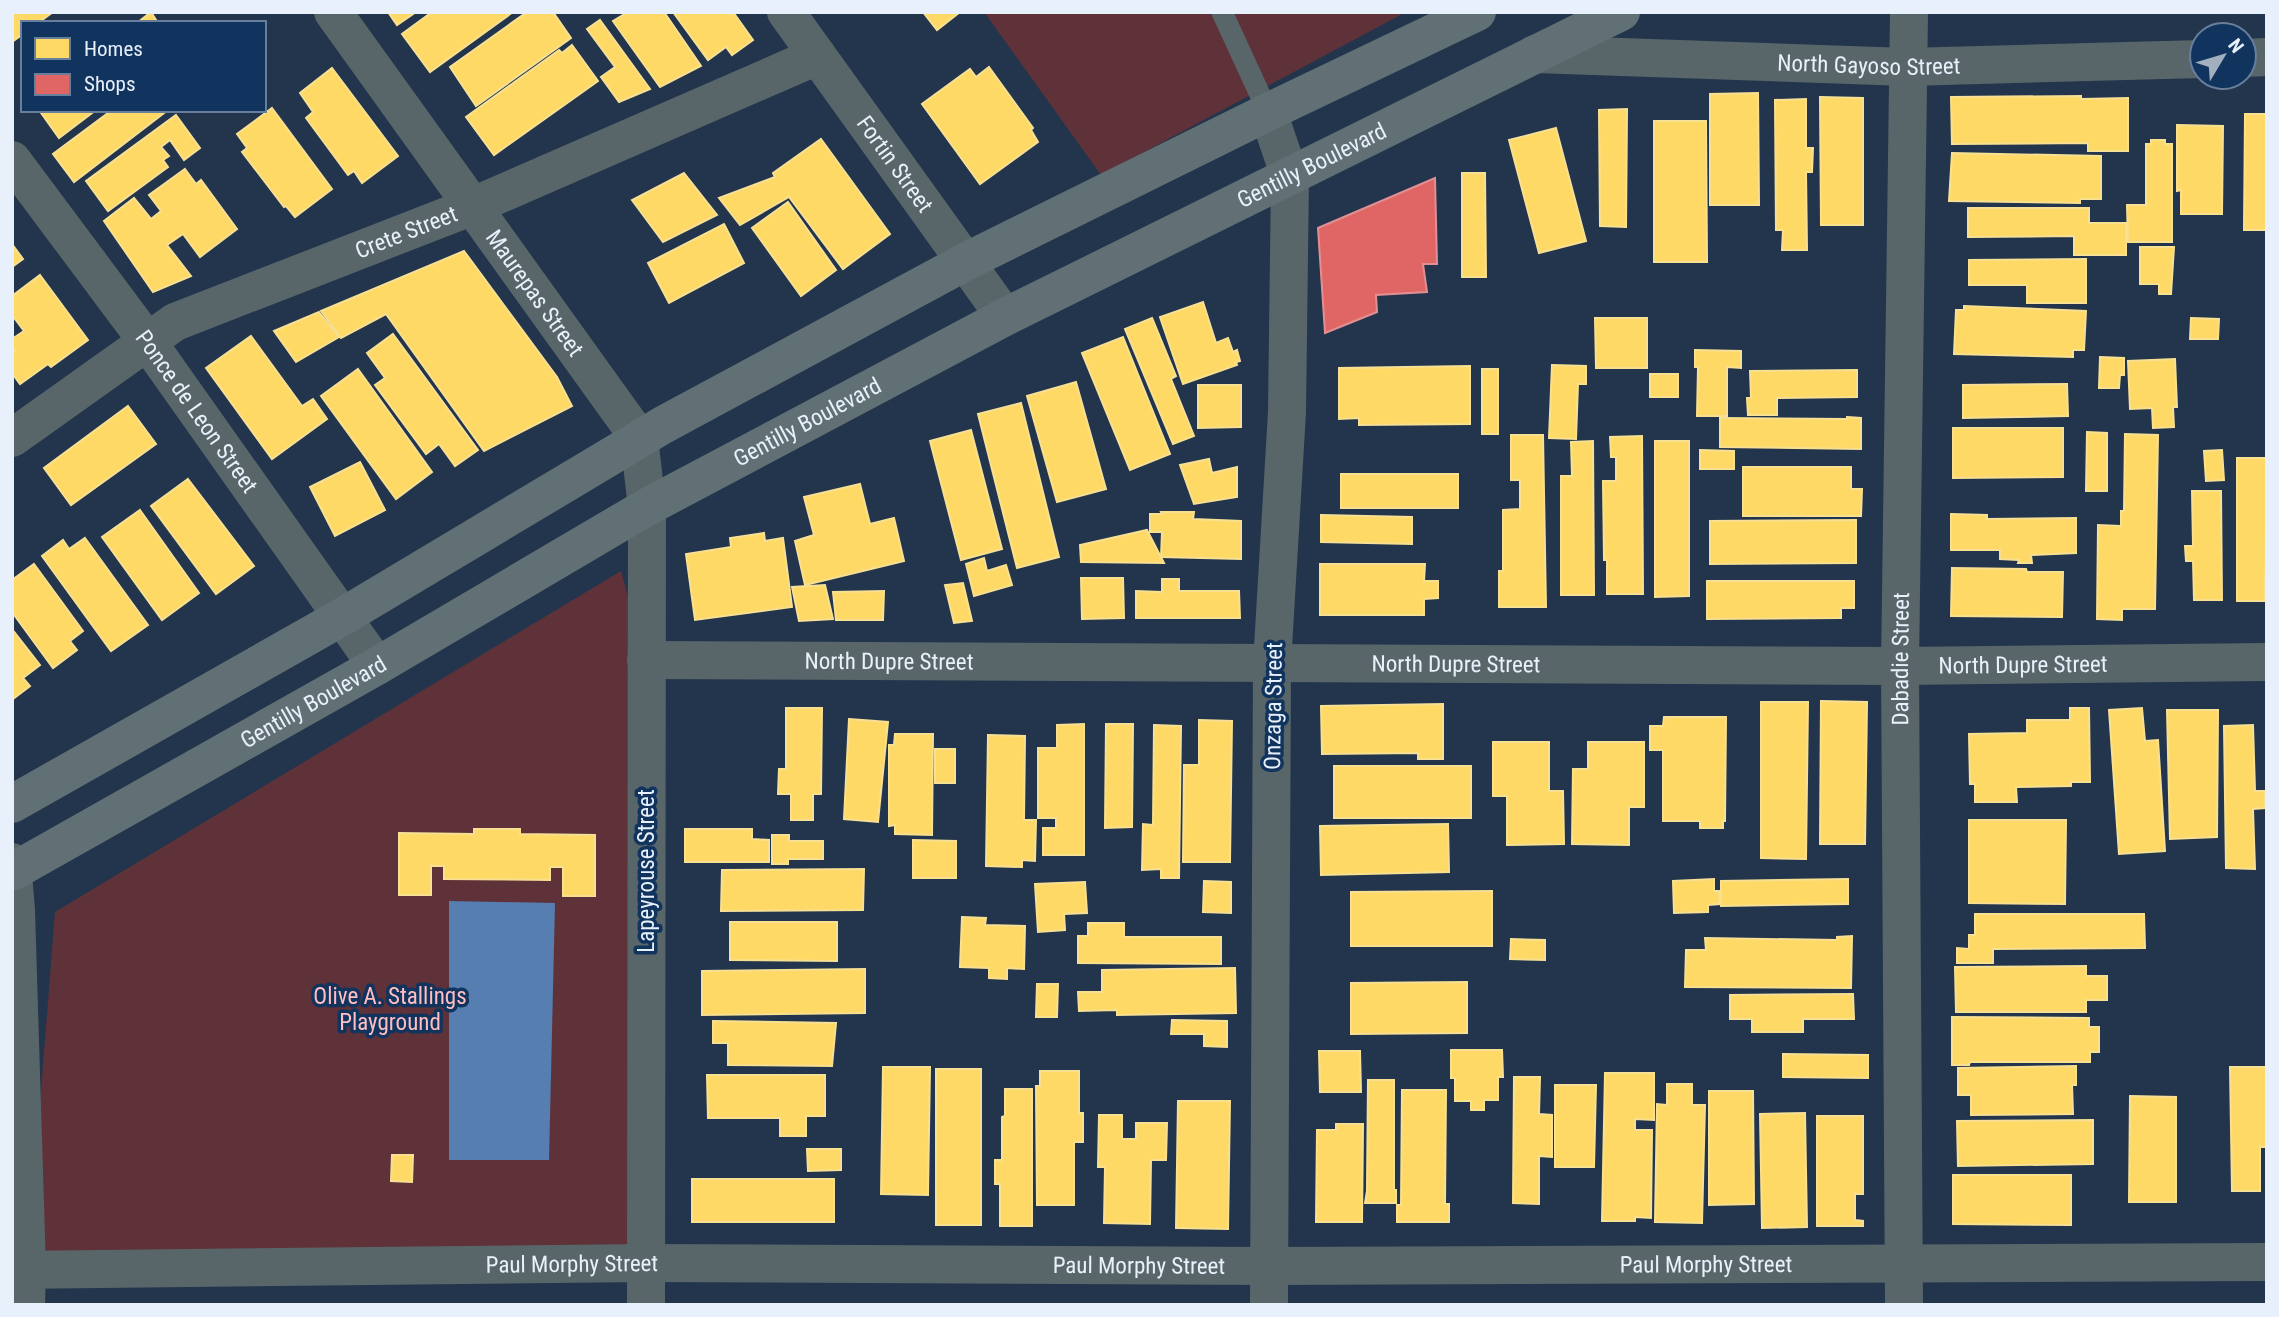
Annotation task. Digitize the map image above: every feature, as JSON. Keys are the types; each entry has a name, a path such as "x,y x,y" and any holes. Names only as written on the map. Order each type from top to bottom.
{"main road":[{"path":"12,804 342,617 639,438 965,262 1477,12"},
{"name":"Gentilly Boulevard","path":"13,868 377,666 647,507 1005,317 1621,12"}],"street":[{"name":"Maurepas Street","path":"333,12 639,438"},
{"name":"Fortin Street","path":"786,12 1005,317"},
{"name":"Dabadie Street","path":"1904,1305 1899,666 1909,12"},
{"name":"North Gayoso Street","path":"1535,54 1907,66 2188,59"},
{"name":"Crete Street","path":"12,438 176,322 473,206 817,56"},
{"name":"Onzaga Street","path":"1268,112 1290,177 1287,412 1272,664 1269,1305"},
{"name":"Ponce de Leon Street","path":"12,160 147,341 377,666"},
{"name":"Lapeyrouse Street","path":"639,438 647,507 646,1305"},
{"name":"North Dupre Street","path":"646,660 1899,666 2267,662"},
{"path":"13,868 22,1282"},
{"name":"Paul Morphy Street","path":"22,1282 646,1263 1269,1266 2267,1262"}],"lane":[{"path":"1222,12 1268,112"}],"green space":[{"path":"984,12 1406,12 1101,175"},
{"name":"Olive A. Stallings Playground","path":"621,571 646,660 646,1263 27,1270 55,912"}],"water":[{"path":"449,901 555,903 549,1160 449,1160"}],"building: Homes":[{"path":"12,12 53,12 41,21 21,21 21,35 12,42"},
{"path":"151,12 157,21 140,21"},
{"path":"388,12 416,12 397,25"},
{"path":"432,12 513,12 430,72 402,34"},
{"path":"527,12 553,12 571,38 476,106 450,67"},
{"path":"628,12 664,12 701,66 660,87 613,21"},
{"path":"673,12 733,12 753,40 732,55 726,47 708,60"},
{"path":"923,12 960,12 937,30"},
{"path":"600,20 650,89 619,102 601,77 615,67 587,29"},
{"path":"572,45 598,81 494,155 466,117 559,50 562,53"},
{"path":"989,67 1033,128 1031,130 1038,142 980,184 922,104 970,69 976,77"},
{"path":"332,68 398,156 362,183 354,171 348,175 306,118 313,112 300,93"},
{"path":"1758,93 1759,205 1710,205 1710,94"},
{"path":"2081,96 2081,99 2128,98 2128,151 2088,151 2088,143 1952,144 1951,97"},
{"path":"1820,97 1863,98 1863,225 1821,225"},
{"path":"1806,99 1806,148 1813,148 1812,172 1806,172 1807,250 1782,250 1783,230 1776,230 1775,100"},
{"path":"272,108 332,189 295,217 284,207 242,152 247,148 237,134"},
{"path":"1627,109 1626,227 1600,226 1599,110"},
{"path":"40,112 93,112 59,138"},
{"path":"109,112 165,112 74,182 53,154"},
{"path":"2245,114 2267,114 2267,230 2244,230"},
{"path":"176,115 200,148 184,160 170,140 161,147 169,156 163,160 168,167 108,211 86,181"},
{"path":"1654,121 1706,121 1707,262 1654,262"},
{"path":"2177,125 2223,126 2222,214 2181,214 2181,190 2177,191"},
{"path":"1556,128 1586,241 1539,253 1509,140"},
{"path":"821,139 890,234 843,269 789,197 740,225 719,198 775,177 773,173"},
{"path":"2151,140 2165,140 2165,144 2172,144 2172,242 2128,242 2127,205 2146,205 2146,144 2151,144"},
{"path":"1952,153 2101,156 2101,199 2080,199 2080,203 1949,201"},
{"path":"185,169 196,184 201,180 237,229 200,257 183,234 167,245 191,276 153,292 104,221 134,198 151,219 161,211 149,195"},
{"path":"684,173 717,215 663,242 632,200"},
{"path":"1462,173 1485,173 1486,277 1462,277"},
{"path":"788,202 836,270 801,296 752,228"},
{"path":"1968,208 2089,208 2089,223 2126,223 2126,255 2074,255 2074,236 1968,237"},
{"path":"724,224 744,263 669,303 648,263"},
{"path":"12,244 23,259 12,267"},
{"path":"2140,247 2174,247 2171,294 2159,294 2159,284 2140,284"},
{"path":"464,251 557,377 572,406 484,451 386,314 341,338 321,311"},
{"path":"2086,259 2086,303 2027,303 2027,285 1969,285 1969,260"},
{"path":"40,275 88,340 51,367 48,364 20,384 12,373 12,353 15,351 12,339 24,331 12,315 12,296"},
{"path":"1203,302 1216,343 1228,338 1233,352 1237,350 1240,361 1236,362 1237,365 1183,384 1160,317"},
{"path":"1964,306 2086,311 2084,350 2073,350 2073,357 1954,354 1956,310 1964,310"},
{"path":"319,312 339,337 296,362 274,331"},
{"path":"1152,318 1176,376 1171,379 1194,436 1173,444 1125,329"},
{"path":"1595,318 1647,318 1647,368 1596,368"},
{"path":"2191,318 2219,319 2218,339 2190,339"},
{"path":"393,334 478,450 455,466 439,444 426,454 375,385 385,378 367,353"},
{"path":"251,336 302,406 313,399 327,419 272,459 206,368"},
{"path":"1123,337 1170,454 1130,470 1082,353"},
{"path":"1695,350 1741,351 1741,368 1727,367 1727,416 1697,416 1698,367 1695,367"},
{"path":"2100,357 2124,358 2124,375 2120,375 2119,388 2099,388"},
{"path":"2175,359 2177,407 2173,407 2174,427 2153,428 2152,408 2130,409 2128,361"},
{"path":"1552,365 1586,366 1586,384 1578,384 1576,439 1549,438"},
{"path":"1470,366 1470,424 1359,425 1359,418 1339,419 1339,368"},
{"path":"358,369 432,472 396,499 321,396"},
{"path":"1482,369 1498,369 1498,434 1482,434"},
{"path":"1857,370 1857,397 1777,398 1777,415 1748,415 1747,398 1751,398 1750,371"},
{"path":"1650,374 1678,374 1678,397 1650,397"},
{"path":"1076,382 1106,489 1057,502 1027,396"},
{"path":"2067,384 2068,416 1963,418 1963,385"},
{"path":"1198,385 1241,385 1241,427 1198,428"},
{"path":"1021,403 1059,557 1017,568 978,414"},
{"path":"128,406 156,444 71,505 44,468"},
{"path":"1720,418 1861,418 1861,449 1720,447"},
{"path":"1953,428 2063,428 2063,477 1953,478"},
{"path":"971,430 1002,549 961,560 930,441"},
{"path":"2087,432 2107,433 2107,491 2086,491"},
{"path":"2125,434 2158,435 2155,609 2122,609 2122,620 2097,619 2098,525 2121,526 2121,511 2124,511"},
{"path":"1511,435 1543,435 1546,607 1499,607 1499,571 1503,571 1503,510 1520,509 1520,480 1511,480"},
{"path":"1642,436 1643,594 1607,594 1603,481 1616,481 1616,457 1611,457 1610,437"},
{"path":"1593,441 1594,595 1561,595 1561,476 1572,476 1571,442"},
{"path":"1655,441 1689,441 1689,596 1655,597"},
{"path":"1700,450 1734,451 1734,469 1700,469"},
{"path":"2222,450 2224,480 2206,481 2204,451"},
{"path":"2237,458 2267,458 2265,601 2237,601"},
{"path":"1209,459 1212,473 1237,467 1237,497 1194,504 1180,465"},
{"path":"360,462 385,510 335,536 310,487"},
{"path":"1743,467 1851,467 1851,489 1862,489 1861,516 1743,516"},
{"path":"1341,474 1458,474 1458,508 1341,508"},
{"path":"188,479 254,566 216,594 151,506"},
{"path":"860,484 870,524 894,518 904,561 805,585 795,541 814,535 804,497"},
{"path":"2192,491 2221,491 2222,600 2194,600 2193,561 2186,561 2185,546 2193,546"},
{"path":"140,510 199,593 162,620 102,537"},
{"path":"1161,512 1194,512 1193,519 1241,521 1241,559 1161,557 1162,532 1150,532 1150,514 1162,514"},
{"path":"1951,514 1987,515 1987,519 2076,518 2076,553 2031,555 2032,563 2018,563 2019,560 2000,559 2000,550 1951,550"},
{"path":"1321,515 1412,517 1412,544 1321,542"},
{"path":"1856,520 1856,563 1710,564 1710,521"},
{"path":"1147,530 1164,563 1081,562 1080,545"},
{"path":"764,533 765,541 783,538 792,607 695,620 686,554 731,547 730,538"},
{"path":"85,538 148,625 111,651 42,556 63,540 69,549"},
{"path":"984,558 987,571 1006,565 1012,585 974,596 966,564"},
{"path":"34,564 83,631 70,641 77,650 53,668 12,612 12,580"},
{"path":"1320,564 1425,564 1424,581 1438,581 1438,598 1424,599 1424,615 1320,615"},
{"path":"1952,568 2063,572 2062,617 1951,616"},
{"path":"1081,578 1123,578 1124,618 1082,619"},
{"path":"1162,579 1179,579 1179,591 1239,591 1240,618 1136,618 1136,591 1162,592"},
{"path":"1707,581 1854,581 1854,608 1841,608 1841,618 1707,619"},
{"path":"963,583 972,621 954,623 945,585"},
{"path":"825,585 833,619 799,621 792,587"},
{"path":"884,591 883,620 836,620 833,592"},
{"path":"12,629 40,665 23,678 30,686 13,699"},
{"path":"1821,701 1867,702 1865,844 1820,844"},
{"path":"1761,702 1808,702 1806,859 1761,858"},
{"path":"1443,704 1443,759 1418,759 1418,753 1322,754 1321,706"},
{"path":"786,708 822,708 821,794 813,794 813,820 791,820 791,794 778,794 779,769 786,769"},
{"path":"2070,708 2089,708 2090,782 2071,782 2071,786 2016,787 2017,802 1975,802 1975,784 1970,784 1969,734 2027,733 2027,720 2070,720"},
{"path":"2142,708 2145,741 2158,740 2165,851 2119,854 2109,710"},
{"path":"2167,710 2218,710 2217,837 2170,839"},
{"path":"1664,717 1726,717 1723,828 1700,828 1700,821 1663,821 1663,750 1650,750 1650,726 1663,726"},
{"path":"849,719 888,722 878,822 844,819"},
{"path":"1199,720 1232,721 1230,862 1183,862 1184,765 1199,765"},
{"path":"1084,724 1084,855 1043,855 1043,828 1056,828 1056,818 1038,818 1038,748 1057,748 1057,725"},
{"path":"1106,724 1133,724 1132,827 1105,828"},
{"path":"1154,725 1181,726 1179,878 1161,878 1161,869 1142,870 1143,824 1153,825"},
{"path":"2253,725 2255,791 2265,791 2265,808 2253,809 2255,869 2226,868 2224,726"},
{"path":"895,734 933,734 932,835 895,834 895,825 889,826 889,745 894,745"},
{"path":"988,735 1025,736 1024,820 1036,820 1035,861 1022,860 1022,867 986,866"},
{"path":"1493,742 1549,742 1549,791 1563,791 1564,844 1507,845 1507,796 1493,796"},
{"path":"1588,742 1644,742 1644,807 1629,807 1629,845 1572,844 1573,769 1588,769"},
{"path":"935,749 955,749 955,783 935,783"},
{"path":"1334,766 1471,766 1471,818 1334,818"},
{"path":"1969,820 2066,820 2065,904 1969,903"},
{"path":"1448,824 1449,872 1321,875 1320,826"},
{"path":"474,829 520,829 520,834 595,835 595,896 563,896 563,867 550,867 550,880 444,879 444,866 431,866 431,895 399,895 399,833 474,834"},
{"path":"685,829 752,829 752,839 769,840 769,862 685,862"},
{"path":"772,835 789,835 789,841 823,841 823,859 788,859 788,864 772,864"},
{"path":"913,840 956,841 956,878 913,878"},
{"path":"864,869 863,910 721,911 722,870"},
{"path":"1714,879 1714,891 1719,891 1720,904 1708,905 1708,912 1674,913 1673,881"},
{"path":"1848,879 1848,904 1721,906 1721,881"},
{"path":"1204,881 1231,882 1231,913 1203,912"},
{"path":"1085,882 1087,913 1064,914 1065,930 1038,932 1035,884"},
{"path":"1492,891 1492,946 1351,946 1351,892"},
{"path":"1975,914 2144,914 2145,948 1993,949 1993,963 1957,963 1957,948 1969,949 1969,935 1975,935"},
{"path":"962,917 986,918 985,925 1025,926 1024,969 1007,968 1007,979 989,978 989,968 960,967"},
{"path":"730,922 837,922 837,961 730,960"},
{"path":"1088,923 1124,923 1124,937 1221,937 1221,964 1078,963 1078,936 1088,936"},
{"path":"1852,936 1851,988 1685,987 1686,950 1706,950 1705,938 1837,940 1837,937"},
{"path":"1511,939 1545,940 1545,960 1510,959"},
{"path":"2086,966 2086,976 2107,976 2107,1000 2086,1000 2086,1012 1956,1012 1955,967"},
{"path":"1235,968 1236,1013 1117,1015 1117,1010 1079,1011 1078,992 1102,992 1102,970"},
{"path":"865,969 865,1013 702,1015 702,971"},
{"path":"1467,982 1467,1033 1351,1034 1351,983"},
{"path":"1037,984 1058,984 1057,1017 1036,1017"},
{"path":"1853,994 1854,1019 1803,1019 1803,1032 1752,1032 1752,1019 1730,1019 1730,995"},
{"path":"1952,1017 2089,1018 2089,1027 2099,1027 2099,1052 2090,1052 2090,1062 1970,1062 1969,1065 1952,1065"},
{"path":"1172,1020 1227,1021 1227,1047 1204,1046 1204,1034 1171,1034"},
{"path":"713,1021 836,1023 832,1066 728,1065 728,1043 713,1043"},
{"path":"1451,1050 1502,1050 1503,1077 1498,1077 1498,1100 1484,1100 1484,1110 1471,1110 1471,1101 1455,1101 1455,1078 1451,1078"},
{"path":"1319,1051 1360,1051 1361,1092 1320,1092"},
{"path":"1783,1054 1868,1055 1868,1078 1783,1077"},
{"path":"2076,1066 2076,1085 2072,1085 2073,1114 1971,1115 1971,1095 1958,1095 1958,1068"},
{"path":"883,1067 930,1067 928,1195 881,1194"},
{"path":"2230,1067 2267,1067 2267,1147 2260,1147 2260,1191 2232,1191"},
{"path":"936,1069 981,1069 981,1225 936,1225"},
{"path":"1040,1071 1079,1071 1079,1113 1083,1113 1083,1142 1074,1142 1074,1205 1037,1205 1036,1086 1040,1086"},
{"path":"1605,1073 1654,1073 1654,1120 1635,1119 1635,1130 1652,1130 1651,1218 1602,1221"},
{"path":"707,1075 825,1075 825,1116 806,1116 806,1136 780,1136 780,1118 708,1118"},
{"path":"1514,1077 1540,1077 1539,1114 1552,1115 1552,1157 1539,1156 1539,1204 1513,1203"},
{"path":"1368,1080 1394,1080 1396,1203 1365,1203"},
{"path":"1667,1084 1692,1084 1692,1105 1705,1105 1702,1223 1655,1222 1657,1104 1667,1105"},
{"path":"1555,1085 1596,1085 1594,1167 1555,1167"},
{"path":"1005,1089 1032,1089 1032,1226 1000,1226 1000,1184 995,1184 995,1160 1002,1160"},
{"path":"1402,1090 1446,1090 1445,1204 1449,1204 1449,1222 1397,1222 1397,1205 1401,1205"},
{"path":"1709,1091 1753,1091 1754,1204 1709,1205"},
{"path":"2130,1096 2176,1097 2176,1202 2129,1202"},
{"path":"1178,1101 1230,1101 1228,1229 1176,1228"},
{"path":"1805,1113 1807,1227 1762,1228 1760,1114"},
{"path":"1099,1115 1122,1115 1122,1139 1136,1139 1136,1123 1167,1123 1166,1160 1151,1160 1150,1224 1104,1223 1105,1167 1098,1167"},
{"path":"1817,1116 1863,1116 1863,1194 1855,1194 1855,1220 1863,1221 1863,1226 1817,1226"},
{"path":"2093,1120 2093,1164 1958,1166 1957,1121"},
{"path":"1336,1124 1363,1124 1362,1222 1316,1222 1317,1130 1336,1130"},
{"path":"807,1149 841,1149 841,1170 808,1171"},
{"path":"392,1155 413,1155 412,1182 391,1181"},
{"path":"1953,1175 2071,1175 2071,1225 1953,1224"},
{"path":"692,1179 834,1179 834,1222 692,1222"}],"building: Shops":[{"path":"1435,178 1437,264 1423,264 1427,292 1376,295 1377,312 1325,333 1318,228"}]}
